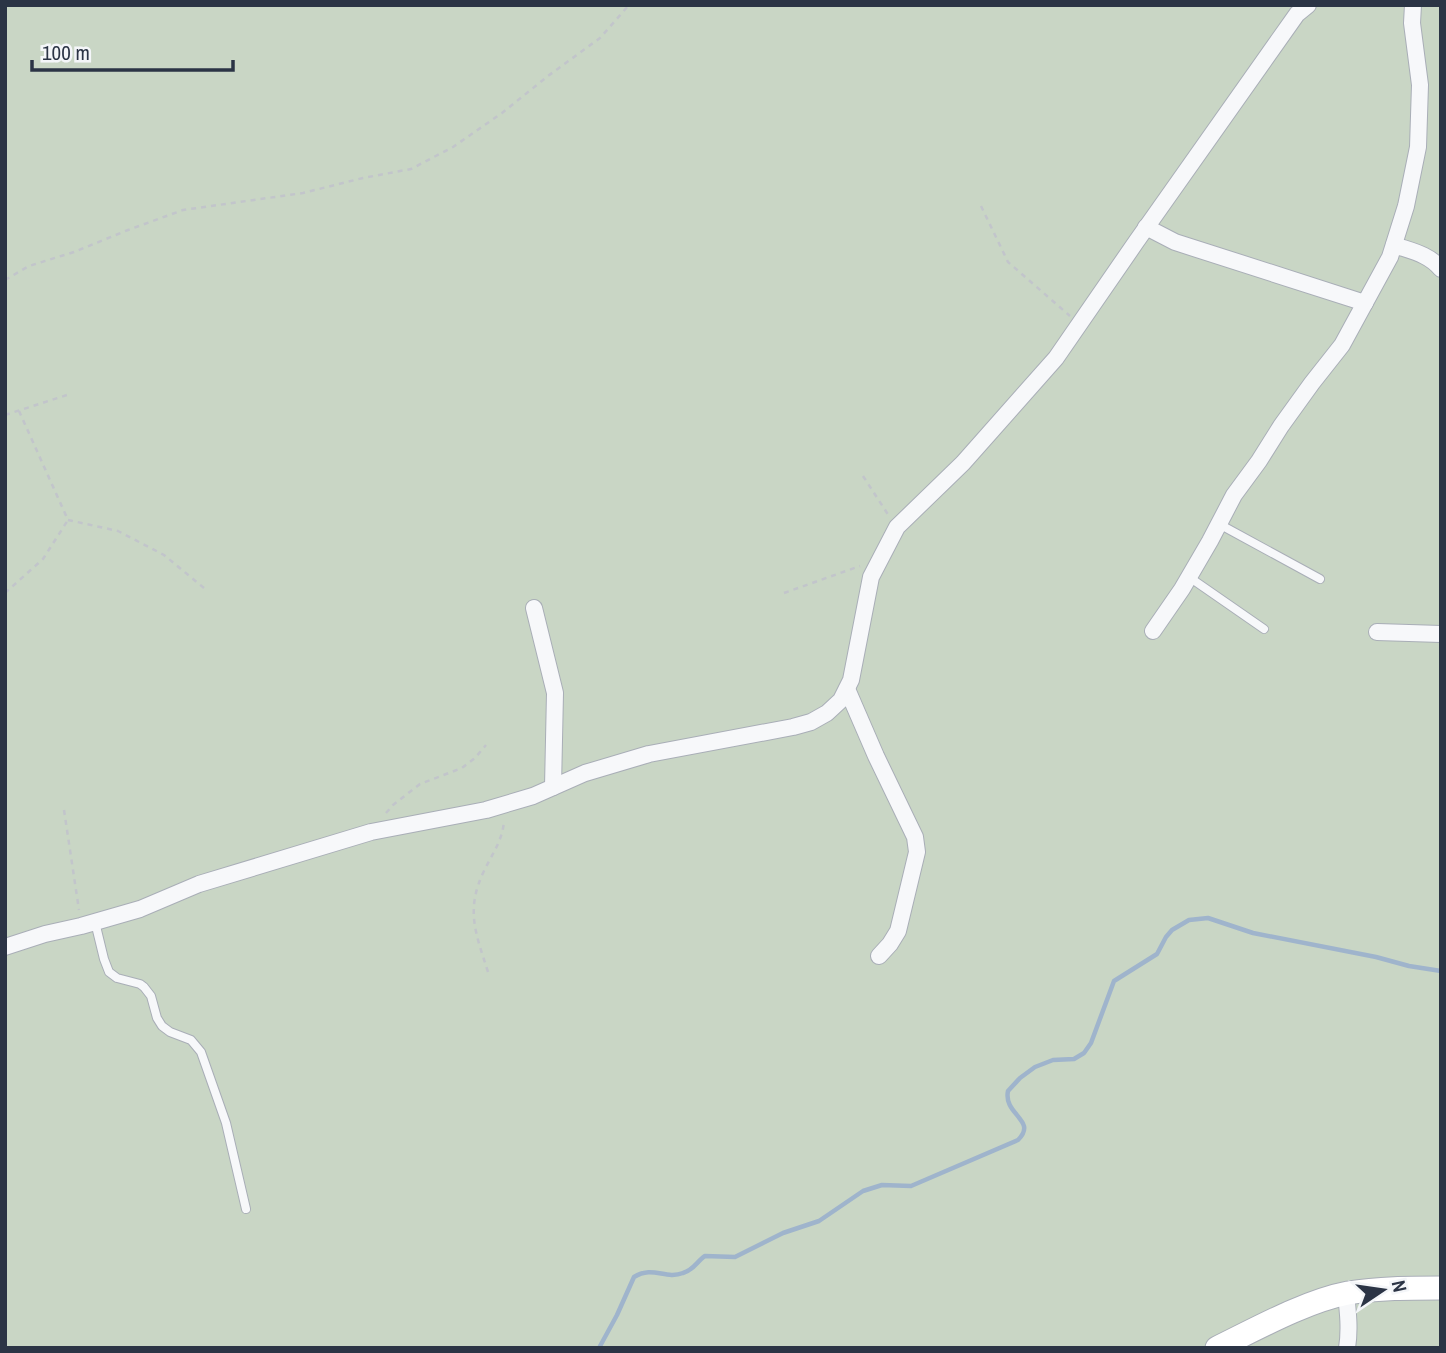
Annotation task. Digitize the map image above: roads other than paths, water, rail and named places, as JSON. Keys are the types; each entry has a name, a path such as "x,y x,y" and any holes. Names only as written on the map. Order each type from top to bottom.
{"main road":[{"path":"1217,1348 1303,1308 1346,1294 1392,1288 1441,1288"}],"street":[{"path":"5,947 45,933 140,909 199,884 371,832 486,810 533,796 585,773 649,754 811,722 827,713 841,700 851,680 871,577 897,527 963,463 1055,358 1297,14 1308,5"},
{"path":"1153,631 1189,577 1234,495 1281,426 1342,345 1390,257 1406,206 1418,147 1420,85 1412,23 1413,5"},
{"path":"1146,227 1175,242 1365,303"},
{"path":"1394,244 1433,260 1441,269"},
{"path":"534,608 555,693 553,787"},
{"path":"1377,632 1441,634"},
{"path":"846,689 915,836 917,852 898,931 879,956"},
{"path":"1346,1294 1349,1336 1347,1348"}],"lane":[{"path":"1219,524 1320,579"},
{"path":"1189,577 1264,629"},
{"path":"88,924 109,972 117,978 144,988 151,996 162,1026 191,1040 201,1052 226,1123 246,1209"}],"waterway":[{"path":"599,1348 634,1277 647,1272 677,1275 690,1270 705,1256 735,1257 783,1233 819,1221 863,1191 882,1185 911,1186 1018,1140 1024,1127 1010,1106 1008,1091 1035,1067 1053,1060 1074,1059 1084,1053 1091,1043 1114,981 1157,954 1172,930 1189,920 1208,918 1253,933 1441,971"}]}
